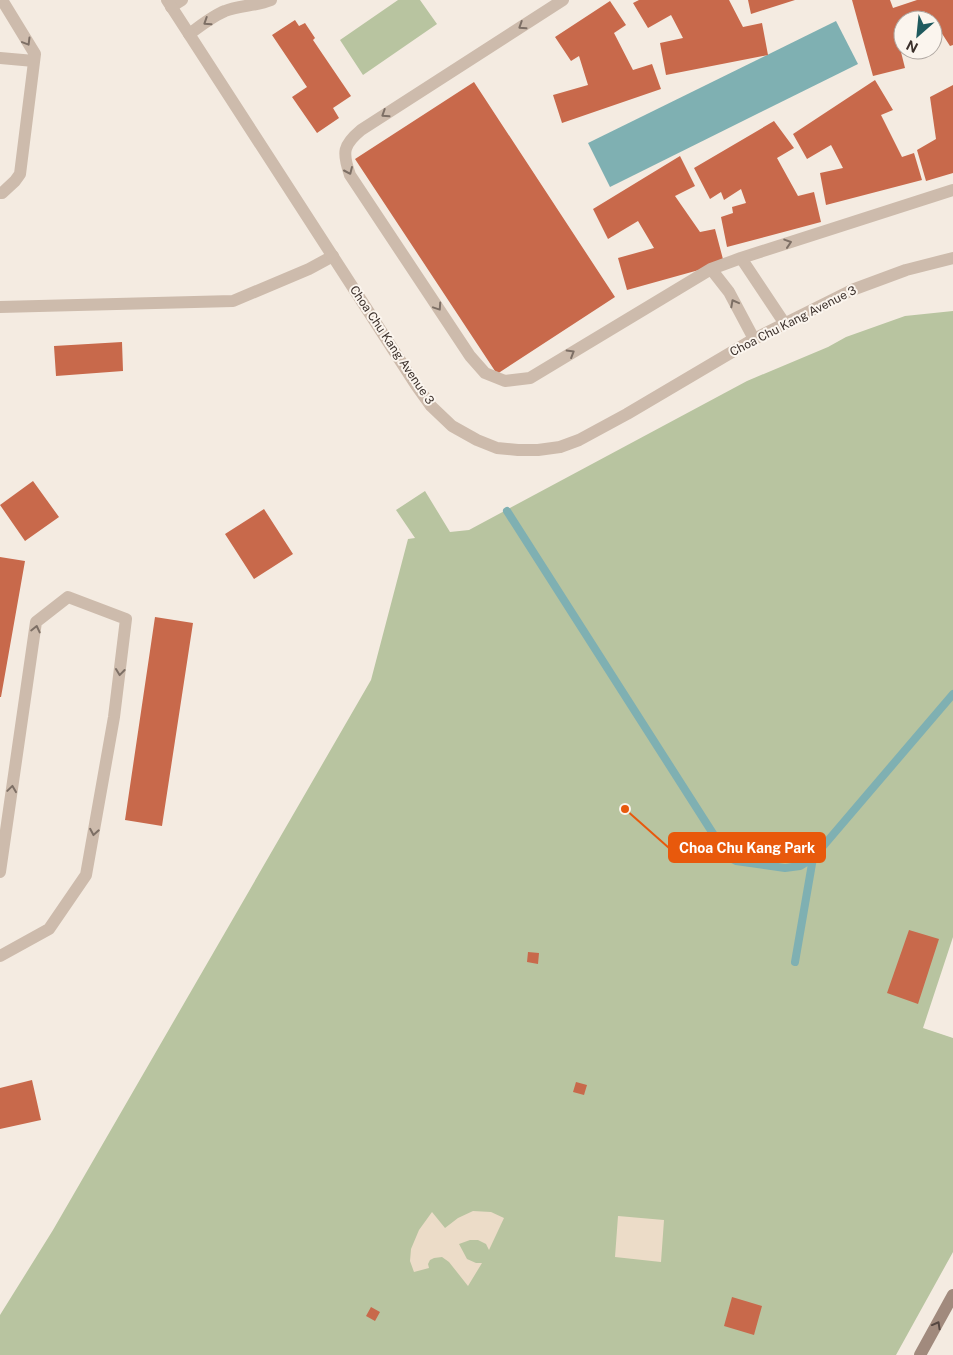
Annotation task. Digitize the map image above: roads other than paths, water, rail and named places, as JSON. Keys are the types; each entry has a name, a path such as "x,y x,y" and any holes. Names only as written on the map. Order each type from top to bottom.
{"main road":[{"path":"920,1355 953,1295"}],"street":[{"path":"0,193 15,181 20,174 35,54 2,0"},
{"path":"189,34 225,10 262,4 271,0"},
{"path":"563,0 361,130 351,138 345,150 344,160 350,175 470,356 485,373 506,381 530,378 711,269 953,190"},
{"name":"Choa Chu Kang Avenue 3","path":"173,2 189,34 431,406 452,426 477,440 497,448 538,450 560,447 579,440 754,339 852,290 906,270 953,258"},
{"path":"0,58 34,61"},
{"path":"0,307 233,301 309,269 333,256"},
{"path":"741,258 785,324"},
{"path":"711,269 729,292 754,339"},
{"path":"0,872 36,622 68,597 126,619 114,717 88,866 86,875 49,929 0,956"}],"water":[{"path":"836,21 858,64 610,187 588,143"}],"waterway":[{"path":"507,511 728,857 736,861 785,868 800,866 813,858 953,694"},
{"path":"795,962 813,858"}],"place":[{"name":"Choa Chu Kang Park","path":"625,809"}]}
